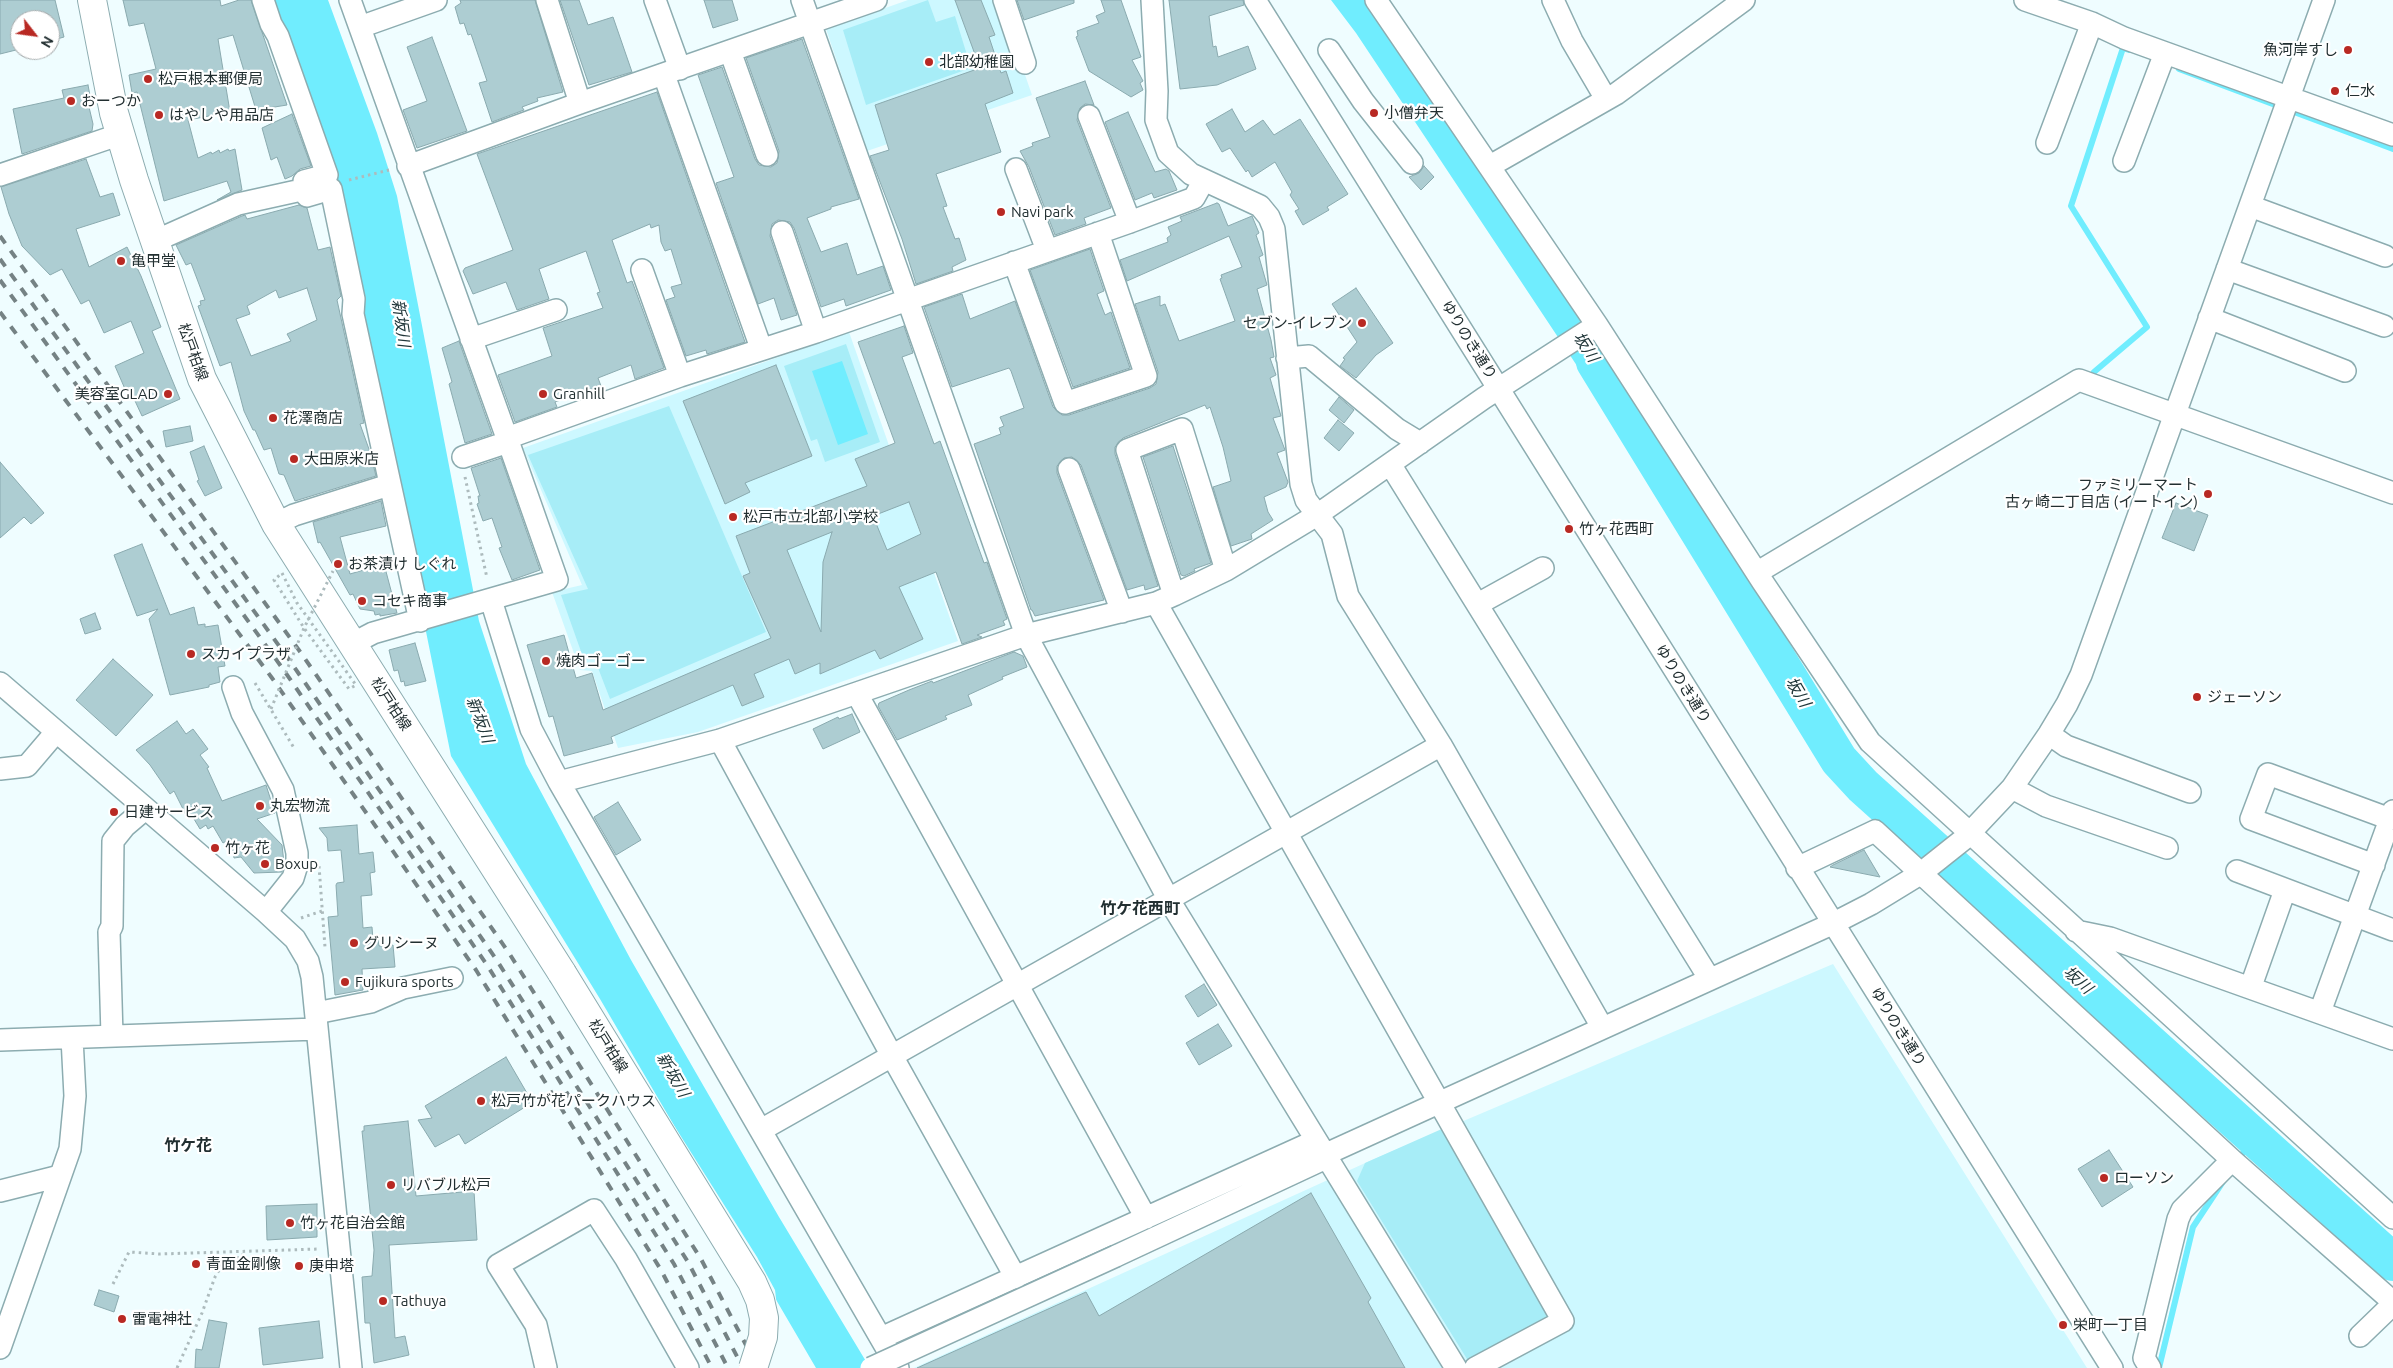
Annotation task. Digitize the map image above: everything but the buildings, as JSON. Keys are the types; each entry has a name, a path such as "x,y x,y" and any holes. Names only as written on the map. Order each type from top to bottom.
{"main road":[{"name":"松戸柏線","path":"92,0 114,113 202,379 276,524 562,972 752,1282 760,1300 764,1318 763,1337 753,1368"}],"street":[{"path":"263,0 278,36 327,175 304,181 307,196 331,189 354,298 353,314 389,485 422,621"},
{"path":"350,0 403,167 470,339 557,580 373,634 352,644"},
{"path":"360,27 436,0"},
{"path":"547,0 580,103"},
{"path":"655,0 672,72 761,348"},
{"path":"802,0 1026,635 1169,900 1456,1368"},
{"path":"403,167 876,0"},
{"path":"1004,0 1025,63"},
{"path":"1152,0 1157,91 1156,120 1159,134 1168,153 1191,174 1260,206 1269,217 1274,229 1286,358 1301,484 1306,500 1332,534 1348,596 1441,746 1602,1027"},
{"name":"ゆりのき通り","path":"1255,0 2112,1368"},
{"path":"1376,0 1490,166 1870,742 1967,836 2076,931 2393,1218"},
{"path":"1553,0 1572,41 1606,99"},
{"path":"1490,166 1606,99 1744,0"},
{"path":"2025,0 2092,23 2165,53 2393,135"},
{"path":"880,1338 1146,1218 1322,1151 1439,1103 1709,978 1834,923 1923,872 1967,836 2012,788 2068,704 2290,98 2324,0"},
{"path":"2047,143 2092,23"},
{"path":"1329,50 1364,101 1412,162"},
{"path":"730,51 767,155"},
{"path":"2124,161 2165,53"},
{"path":"1089,116 1130,222"},
{"path":"0,175 121,134"},
{"path":"1016,169 1047,250"},
{"path":"463,457 680,376 761,348 816,332 906,298 1130,222 1194,198 1204,180"},
{"path":"155,241 238,204 306,189"},
{"path":"2250,206 2385,256"},
{"path":"782,232 816,332"},
{"path":"1014,262 1065,404 1146,376 1098,233"},
{"path":"2227,269 2384,326"},
{"path":"642,270 680,376"},
{"path":"470,339 556,310"},
{"path":"2209,318 2346,371"},
{"path":"559,782 720,740 1026,635 1122,612 1165,599 1226,570 1317,515 1499,389 1594,326"},
{"path":"1286,358 1309,356 1397,428 1420,443"},
{"path":"1758,572 2079,380 2393,493"},
{"path":"1226,570 1182,429 1126,450 1165,599 1288,832 1439,1103 1564,1321 1475,1368"},
{"path":"1390,464 1709,978"},
{"path":"1070,469 1122,612"},
{"path":"276,524 294,515 389,485"},
{"path":"1478,604 1543,568"},
{"path":"488,601 531,729 559,782 898,1368"},
{"path":"0,683 266,912 294,939 308,962 312,977 351,1368"},
{"path":"233,686 242,713 283,790 295,840 297,865 293,878 266,912"},
{"path":"857,694 1016,986 1146,1218"},
{"path":"0,769 26,766 56,732"},
{"path":"2049,734 2066,746 2190,792"},
{"path":"720,740 892,1056 1016,1278"},
{"path":"761,1130 1441,746"},
{"path":"2320,1012 2355,916 2381,861 2392,815 2268,774 2250,819 2381,861"},
{"path":"2012,788 2046,806 2167,848"},
{"path":"112,1036 109,932 112,926 113,841 125,826 145,809"},
{"path":"1797,868 1875,831 1923,872 2232,1160 2393,1303 2360,1336"},
{"path":"2237,871 2393,930"},
{"path":"2251,986 2285,890"},
{"path":"2076,931 2110,938 2251,986 2393,1039"},
{"path":"0,1040 112,1036 316,1021 372,1002 403,988 452,978"},
{"path":"0,1348 70,1149 75,1096 72,1038"},
{"path":"871,1368 1116,1256 1322,1151"},
{"path":"2150,1368 2144,1358 2178,1218 2182,1210 2232,1160"},
{"path":"0,1191 60,1176"},
{"path":"546,1368 536,1325 498,1265 594,1210 626,1259 688,1368"}],"path":[{"path":"344,181 403,167"},
{"path":"463,457 462,465 488,601"},
{"path":"294,748 271,709 304,628 333,571"},
{"path":"282,573 274,580 304,628"},
{"path":"318,860 326,953"},
{"path":"297,919 322,911"},
{"path":"113,1284 128,1252 160,1254 243,1253 325,1249"},
{"path":"177,1368 202,1313 215,1277 225,1260 242,1257 243,1253"}],"shaded area":[{"name":"北部幼稚園","path":"908,0 999,0 1032,95 867,151 826,29"},
{"path":"928,0 936,22 955,16 971,68 866,105 843,30"},
{"name":"松戸市立北部小学校","path":"849,332 958,641 698,732 618,748 592,671 580,670 552,592 582,585 523,448"},
{"path":"846,344 880,442 825,462 817,439 811,441 784,366"},
{"path":"669,406 766,632 610,699 595,660 584,660 561,595 588,589 528,455"},
{"path":"1833,964 2087,1368 914,1368 1374,1159"},
{"path":"1444,1128 1552,1310 1545,1322 1477,1359 1467,1359 1357,1181 1365,1163"}],"water":[{"name":"新坂川","path":"272,0 328,0 377,133 397,196 479,621 526,764 631,960 779,1217 870,1368 816,1368 600,999 451,756 360,303"},
{"path":"1331,0 1364,0 1441,105 1637,396 1609,414 1356,33"},
{"path":"842,361 868,434 838,445 812,371"}],"pier":[{"path":"634,1062 757,1257 775,1290 777,1307"}],"waterway":[{"path":"2094,372 2147,327 2071,206 2123,48 2129,50"},
{"path":"2179,69 2393,149"},
{"name":"坂川","path":"1595,362 1839,760 1863,786 2393,1262"},
{"path":"2237,1162 2254,1137"},
{"path":"2159,1368 2193,1227 2224,1180"}],"railway":[{"path":"0,236 301,653 509,953 701,1259 758,1368"},
{"path":"0,259 290,661 496,959 688,1262 743,1368"},
{"path":"0,280 283,669 487,965 674,1264 728,1368"},
{"path":"0,312 272,678 476,970 661,1270 712,1368"}],"place":[{"name":"魚河岸すし","path":"2348,50"},
{"name":"北部幼稚園","path":"929,62"},
{"name":"松戸根本郵便局","path":"148,79"},
{"name":"仁水","path":"2335,91"},
{"name":"おーつか","path":"71,101"},
{"name":"小僧弁天","path":"1374,113"},
{"name":"はやしや用品店","path":"159,115"},
{"name":"Navi park","path":"1001,212"},
{"name":"亀甲堂","path":"121,261"},
{"name":"セブン-イレブン","path":"1362,323"},
{"name":"美容室GLAD","path":"168,394"},
{"name":"Granhill","path":"543,394"},
{"name":"花澤商店","path":"273,418"},
{"name":"大田原米店","path":"294,459"},
{"name":"ファミリーマート 古ヶ崎二丁目店 (イートイン)","path":"2208,494"},
{"name":"松戸市立北部小学校","path":"733,517"},
{"name":"竹ヶ花西町","path":"1569,529"},
{"name":"お茶漬け しぐれ","path":"338,564"},
{"name":"コセキ商事","path":"362,601"},
{"name":"スカイプラザ","path":"191,654"},
{"name":"焼肉ゴーゴー","path":"546,661"},
{"name":"ジェーソン","path":"2197,697"},
{"name":"丸宏物流","path":"260,806"},
{"name":"日建サービス","path":"114,812"},
{"name":"竹ヶ花","path":"215,848"},
{"name":"Boxup","path":"265,864"},
{"name":"グリシーヌ","path":"354,943"},
{"name":"Fujikura sports","path":"345,982"},
{"name":"松戸竹が花パークハウス","path":"481,1101"},
{"name":"ローソン","path":"2104,1178"},
{"name":"リバブル松戸","path":"391,1185"},
{"name":"竹ヶ花自治会館","path":"290,1223"},
{"name":"青面金剛像","path":"196,1264"},
{"name":"庚申塔","path":"299,1266"},
{"name":"Tathuya","path":"383,1301"},
{"name":"雷電神社","path":"122,1319"},
{"name":"栄町一丁目","path":"2063,1325"}],"district":[{"name":"竹ケ花西町","path":"1140,909"},
{"name":"竹ケ花","path":"188,1146"}]}
